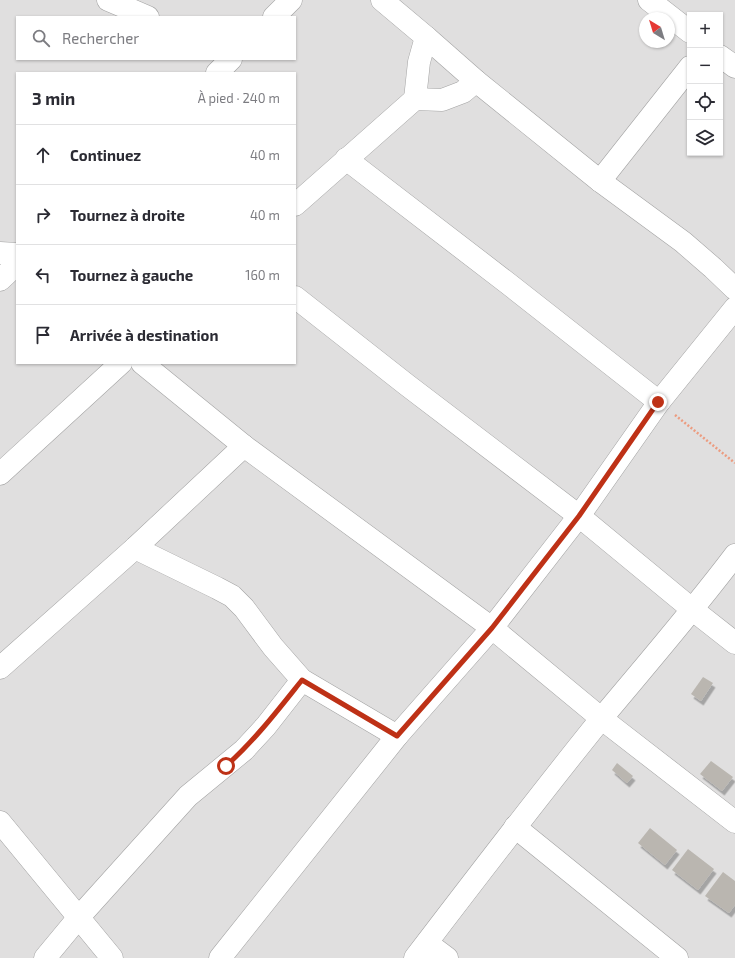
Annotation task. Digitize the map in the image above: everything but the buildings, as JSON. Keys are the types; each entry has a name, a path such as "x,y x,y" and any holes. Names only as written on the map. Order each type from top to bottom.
{"street":[{"path":"108,0 146,16"},
{"path":"275,16 291,0"},
{"path":"382,0 476,81 600,181 683,242 735,289"},
{"path":"649,0 687,30"},
{"path":"296,204 415,99 419,62 426,37"},
{"path":"723,58 735,68"},
{"path":"218,72 230,60"},
{"path":"600,181 687,71"},
{"path":"415,99 442,100 463,92 476,81"},
{"path":"346,159 510,285 658,402"},
{"path":"0,253 16,254"},
{"path":"0,280 16,265"},
{"path":"296,298 407,385 579,516 735,643"},
{"path":"220,958 397,736 492,628 579,516 658,402 735,308"},
{"path":"0,474 120,364"},
{"path":"143,364 244,446 492,628 602,719 735,822"},
{"path":"0,668 135,548 244,446"},
{"path":"135,548 232,596 244,608 272,647 302,680 397,736"},
{"path":"446,958 421,950 515,827 602,719 693,610 735,555"},
{"path":"45,958 79,917 188,796 244,750 266,726 302,680"},
{"path":"0,822 112,958"},
{"path":"515,827 677,958"}],"path":[{"path":"658,402 735,462"}],"shaded area":[{"path":"0,0 735,0 735,958 0,958"}],"route":[{"path":"226,766 244,750 266,726 302,680 397,736 492,628 579,516 658,402"}]}
